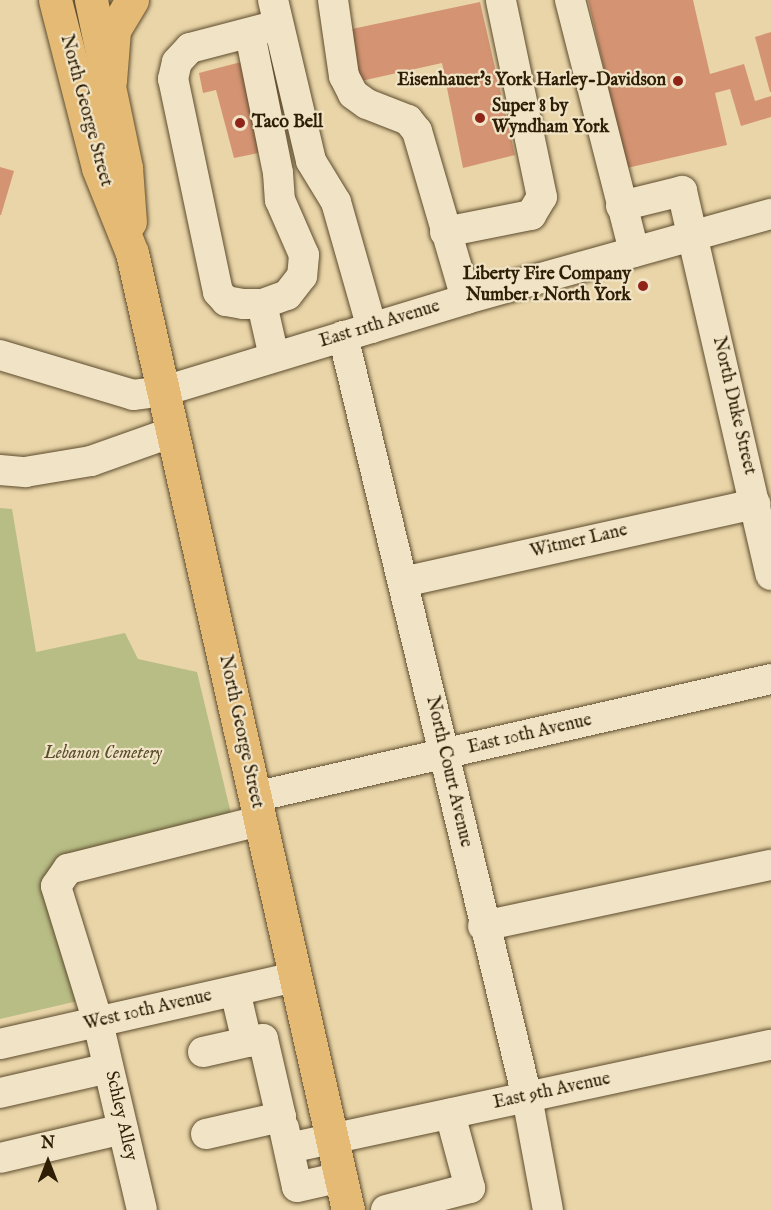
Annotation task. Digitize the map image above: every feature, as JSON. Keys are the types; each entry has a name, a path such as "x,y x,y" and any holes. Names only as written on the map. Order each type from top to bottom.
{"main road":[{"name":"North George Street","path":"55,0 98,168 132,253 348,1210"},
{"name":"North George Street","path":"91,0 110,81 126,168 132,253"},
{"path":"110,81 114,30 132,0"}],"street":[{"path":"445,232 531,215 543,197 501,0"},
{"path":"570,0 634,252"},
{"path":"338,1 344,76 360,99 408,120 417,131 466,299"},
{"path":"250,33 278,173 280,200 304,255 302,276 275,299 226,301 218,292 173,79 177,62 190,48 250,33 276,13 311,160 336,202 372,328"},
{"name":"North Duke Street","path":"621,206 682,191 695,236 771,575"},
{"name":"East 11th Avenue","path":"0,355 133,395 164,391 466,299 771,214"},
{"path":"274,357 275,299"},
{"name":"North Court Avenue","path":"343,336 445,755 483,926 527,1097 548,1210"},
{"path":"0,470 25,472 91,461 173,432"},
{"name":"Witmer Lane","path":"403,582 755,504"},
{"name":"East 10th Avenue","path":"56,886 68,869 257,809 445,755 771,679"},
{"path":"483,926 771,865"},
{"name":"Schley Alley","path":"56,886 98,1022 142,1210"},
{"name":"West 10th Avenue","path":"0,1044 296,977"},
{"path":"235,991 279,1107 297,1187 341,1178"},
{"path":"203,1052 308,1029"},
{"name":"East 9th Avenue","path":"289,1148 771,1045"},
{"path":"0,1093 108,1068"},
{"path":"206,1134 279,1107 321,1087"},
{"path":"386,1210 470,1188 450,1114"},
{"path":"0,1158 123,1129"}],"green space":[{"name":"Lebanon Cemetery","path":"0,508 12,509 36,652 125,633 138,659 197,672 234,826 56,868 91,998 0,1019"}],"building":[{"name":"Eisenhauer's York Harley-Davidson","path":"588,0 693,0 710,74 744,64 755,101 771,96 771,117 741,126 730,89 715,93 727,145 627,168"},
{"name":"Super 8 by Wyndham York","path":"480,2 515,155 463,168 442,63 361,81 347,30"},
{"path":"771,32 771,92 770,92 755,37"},
{"name":"Taco Bell","path":"241,62 263,152 234,158 216,90 203,93 199,73"},
{"path":"0,167 14,171 1,215 0,215"}],"place":[{"name":"Eisenhauer's York Harley-Davidson","path":"678,81"},
{"name":"Super 8 by Wyndham York","path":"480,118"},
{"name":"Taco Bell","path":"240,123"},
{"name":"Liberty Fire Company Number 1 North York","path":"643,286"}]}
